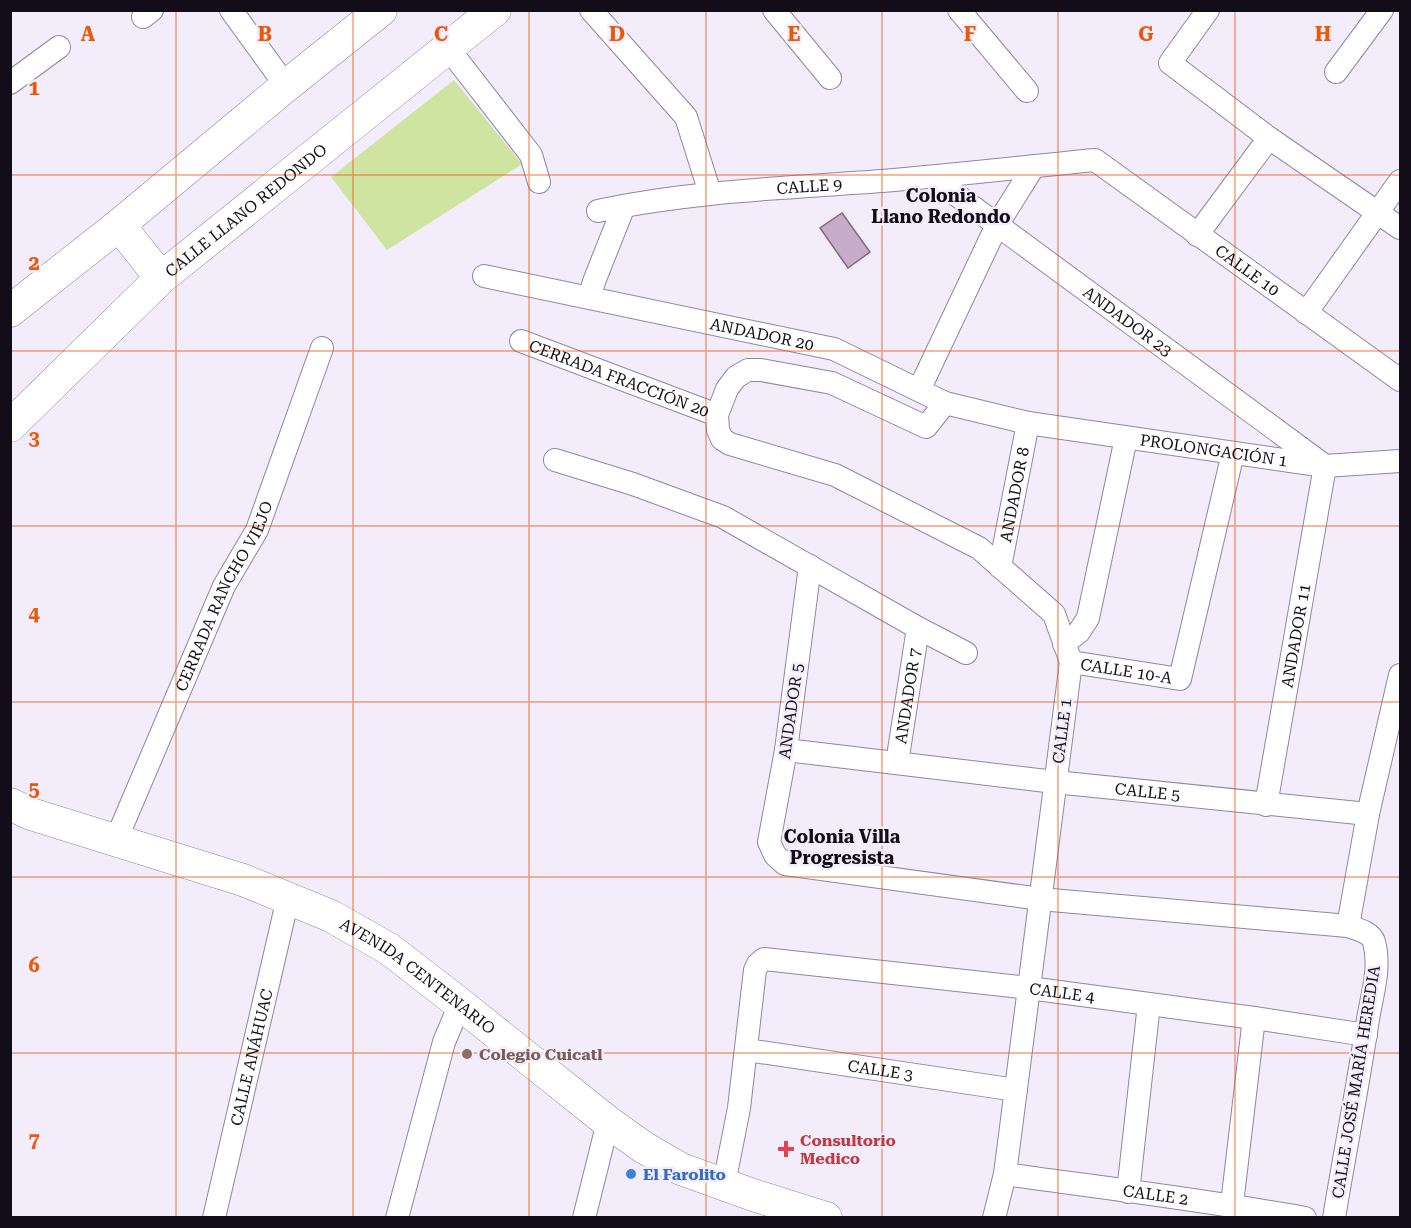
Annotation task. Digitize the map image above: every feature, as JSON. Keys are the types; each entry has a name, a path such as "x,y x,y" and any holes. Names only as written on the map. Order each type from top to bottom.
{"street":[{"path":"231,10 286,86"},
{"path":"10,311 119,225 381,10"},
{"name":"CALLE LLANO REDONDO","path":"10,426 161,278 495,10"},
{"path":"591,10 686,117 710,193"},
{"path":"774,10 830,78"},
{"path":"959,10 1027,91"},
{"path":"1208,10 1170,63 1269,138 1401,228"},
{"path":"1336,72 1382,10"},
{"path":"10,83 58,47"},
{"path":"448,48 531,155 539,182"},
{"path":"1197,235 1269,138"},
{"name":"CALLE 9","path":"598,212 710,193 932,177 1095,160"},
{"name":"CALLE 10","path":"1095,160 1401,380"},
{"path":"919,390 997,225 1034,166"},
{"name":"ANDADOR 23","path":"932,177 1325,466"},
{"path":"1306,313 1401,181"},
{"path":"589,297 624,206"},
{"path":"119,225 161,278"},
{"name":"ANDADOR 20","path":"484,276 834,350 945,403 1028,423"},
{"name":"CERRADA FRACCIÓN 20","path":"521,341 717,415"},
{"name":"CERRADA RANCHO VIEJO","path":"116,840 224,586 256,530 322,348"},
{"path":"717,415 727,388 748,370 761,370 832,383 926,427 945,403"},
{"name":"CALLE 1","path":"717,415 718,429 722,439 730,444 835,474 979,548 1054,614 1067,653 1055,782 1005,1174 994,1218"},
{"name":"PROLONGACIÓN 1","path":"1028,423 1325,466 1401,461"},
{"name":"ANDADOR 8","path":"1000,567 1028,423"},
{"path":"1067,653 1088,618 1126,438"},
{"name":"CALLE 10-A","path":"1067,653 1180,678 1233,453"},
{"path":"555,460 633,483 723,516 966,653"},
{"name":"ANDADOR 11","path":"1266,805 1325,466"},
{"name":"ANDADOR 5","path":"810,566 786,750 770,842 775,855 785,864 1040,899"},
{"name":"ANDADOR 7","path":"897,763 918,628"},
{"path":"1040,899 1348,926 1368,814 1401,675"},
{"name":"CALLE 5","path":"786,750 1055,782 1368,814"},
{"name":"AVENIDA CENTENARIO","path":"10,804 31,814 243,880 331,916 389,950 643,1147 681,1168 753,1195 826,1218"},
{"name":"CALLE ANÁHUAC","path":"214,1218 288,898"},
{"name":"CALLE JOSÉ MARÍA HEREDIA","path":"1334,1218 1377,963 1372,938 1367,933 1348,926"},
{"name":"CALLE 4","path":"747,1050 755,970 764,959 1029,988 1366,1035"},
{"path":"397,1218 444,1042 460,1004"},
{"path":"1128,1192 1149,1004"},
{"path":"1232,1204 1254,1018"},
{"path":"724,1184 739,1108 747,1050"},
{"name":"CALLE 3","path":"747,1050 1016,1090"},
{"path":"584,1218 608,1122"},
{"name":"CALLE 2","path":"1005,1174 1232,1204 1305,1218"}],"green space":[{"path":"454,80 522,164 387,250 331,177"}],"building":[{"path":"842,213 870,252 848,268 820,228"}],"place":[{"name":"Colegio Cuicatl","path":"467,1054"},
{"name":"Consultorio Medico","path":"786,1149"},
{"name":"El Farolito","path":"631,1174"}],"district":[{"name":"Colonia Llano Redondo","path":"941,205"},
{"name":"Colonia Villa Progresista","path":"842,846"}]}
